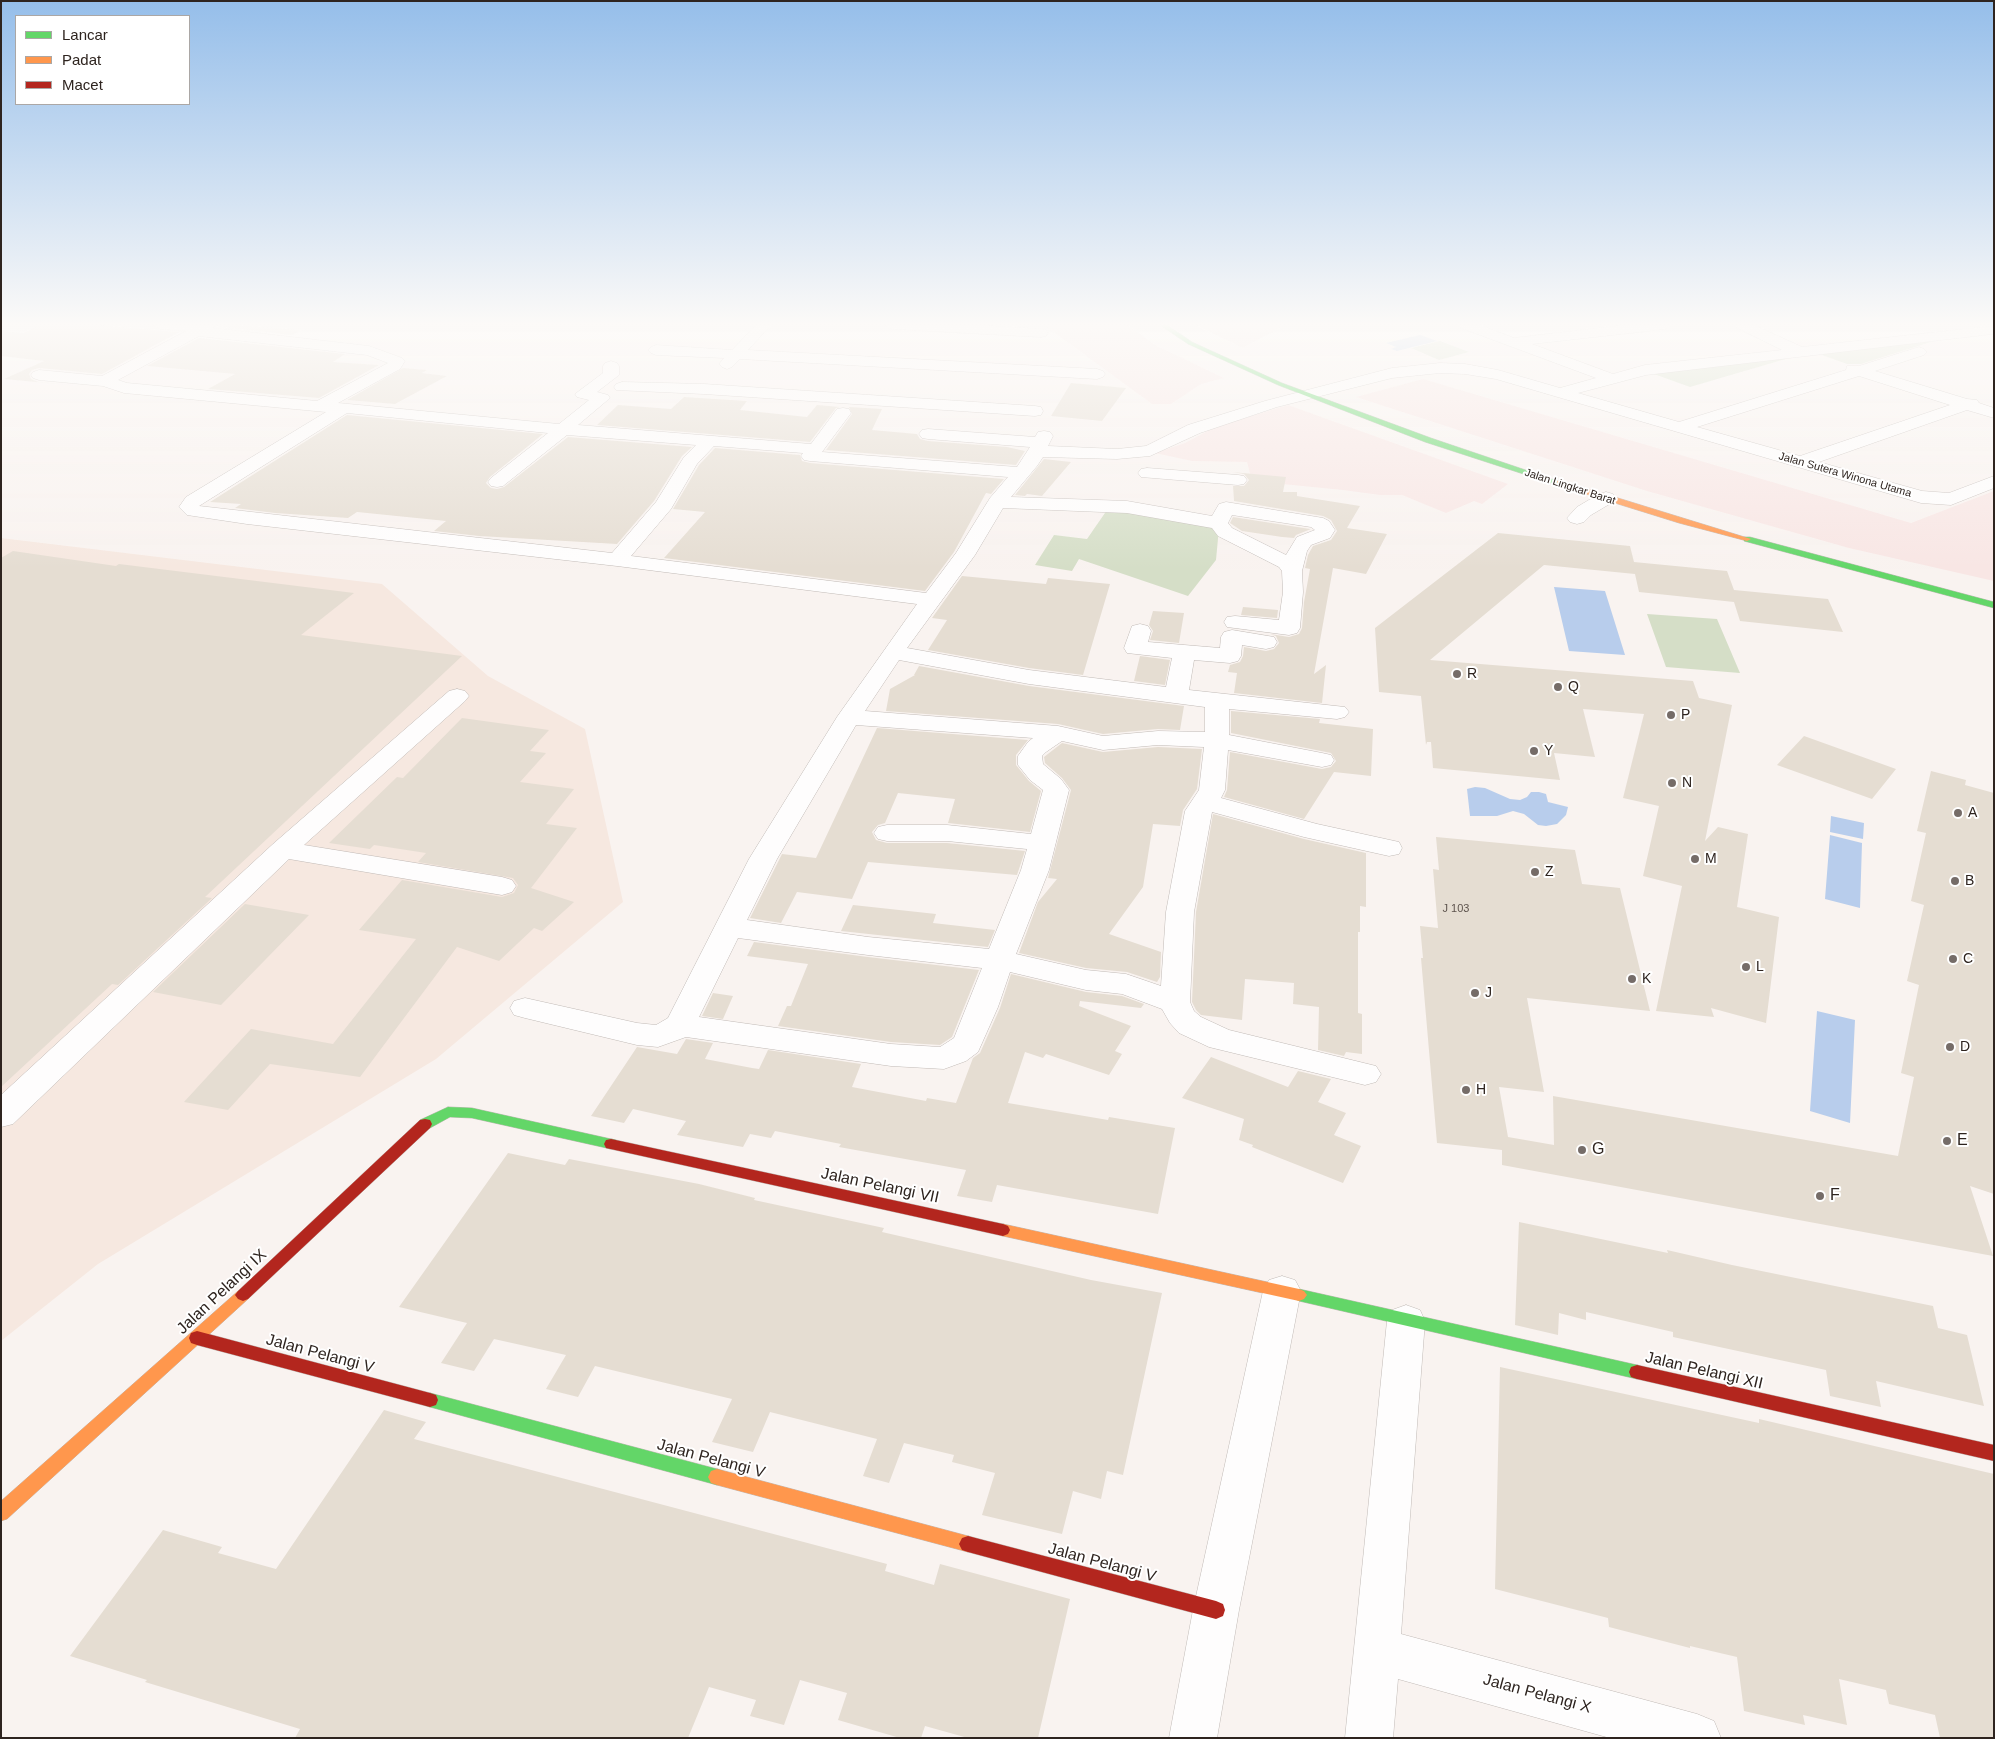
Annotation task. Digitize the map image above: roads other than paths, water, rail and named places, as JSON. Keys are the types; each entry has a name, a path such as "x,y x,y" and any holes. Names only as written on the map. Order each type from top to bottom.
{"street":[{"path":"322,406 813,450"},
{"path":"497,482 591,406"},
{"path":"963,406 1035,411"},
{"path":"525,1008 637,1034 658,1036 674,1030 680,1025 763,859 849,717 965,555 997,502 1031,462 1043,436 1090,439 1088,453 1150,451 1194,429 1264,406"},
{"name":"Jalan Lingkar Barat","path":"1339,406 1437,443 1606,498 1682,521 1994,605"},
{"name":"Jalan Sutera Winona Utama","path":"1605,406 1921,497 1951,499 1994,481"},
{"path":"1680,427 1744,406"},
{"path":"1801,462 1964,406"},
{"path":"1971,406 1994,413"},
{"path":"344,408 193,501 188,507 194,511 247,518 617,560 933,600"},
{"path":"532,426 554,411"},
{"path":"843,413 810,456 1022,473"},
{"path":"928,434 1038,447"},
{"path":"617,560 664,505 690,461 709,442"},
{"path":"1132,453 1147,473 1238,480"},
{"path":"1128,507 1147,473"},
{"path":"1577,518 1606,498"},
{"path":"997,502 1128,507 1218,523 1225,532 1287,563 1292,571"},
{"path":"1218,523 1226,508 1316,522 1322,525 1325,530 1323,534 1309,538 1299,545 1292,571 1293,592 1289,628 1235,622"},
{"path":"1140,631 1135,648 1230,656 1232,637 1269,642 1273,626"},
{"path":"894,652 1029,677 1217,701 1336,712"},
{"path":"1176,696 1184,652"},
{"path":"1,1115 282,850 457,696"},
{"path":"1217,701 1217,740 1212,790 1206,802 1198,811 1180,912 1175,1002 1181,1016 1190,1025 1220,1039 1365,1074"},
{"path":"849,717 1058,733 1103,743 1158,738 1217,740 1322,760"},
{"path":"680,1025 891,1055 944,1058 955,1054 967,1044 1035,870 1056,790 1031,765 1030,756 1037,747 1058,733"},
{"path":"1206,802 1313,831 1389,848"},
{"path":"887,833 947,833 1042,843"},
{"path":"282,850 502,886"},
{"path":"728,927 868,946 1000,960 1086,980 1126,984 1175,1002"},
{"name":"Jalan Pelangi IX","path":"1,1513 197,1338 424,1125 448,1112 472,1113"},
{"name":"Jalan Pelangi VII","path":"472,1113 1282,1291 1406,1321"},
{"path":"1193,1738 1216,1610 1282,1291"},
{"path":"1369,1738 1406,1321"},
{"name":"Jalan Pelangi XII","path":"1406,1321 1994,1453"},
{"name":"Jalan Pelangi V","path":"197,1338 1216,1610"},
{"name":"Jalan Pelangi X","path":"1377,1650 1697,1738"}],"water":[{"path":"1554,587 1605,591 1625,655 1569,651"},
{"path":"1475,787 1485,788 1510,799 1520,800 1527,797 1531,792 1546,794 1548,802 1568,807 1566,815 1557,824 1546,826 1538,825 1524,814 1513,811 1497,816 1470,816 1467,789"},
{"path":"1831,816 1864,823 1863,839 1830,832"},
{"path":"1830,835 1862,843 1860,908 1825,899"},
{"path":"1817,1011 1855,1020 1850,1123 1810,1111"}],"place":[{"name":"R","path":"1457,674"},
{"name":"Q","path":"1558,687"},
{"name":"P","path":"1671,715"},
{"name":"Y","path":"1534,751"},
{"name":"N","path":"1672,783"},
{"name":"A","path":"1958,813"},
{"name":"M","path":"1695,859"},
{"name":"Z","path":"1535,872"},
{"name":"B","path":"1955,881"},
{"name":"C","path":"1953,959"},
{"name":"L","path":"1746,967"},
{"name":"K","path":"1632,979"},
{"name":"J","path":"1475,993"},
{"name":"D","path":"1950,1047"},
{"name":"H","path":"1466,1090"},
{"name":"E","path":"1947,1141"},
{"name":"G","path":"1582,1150"},
{"name":"F","path":"1820,1196"}]}
